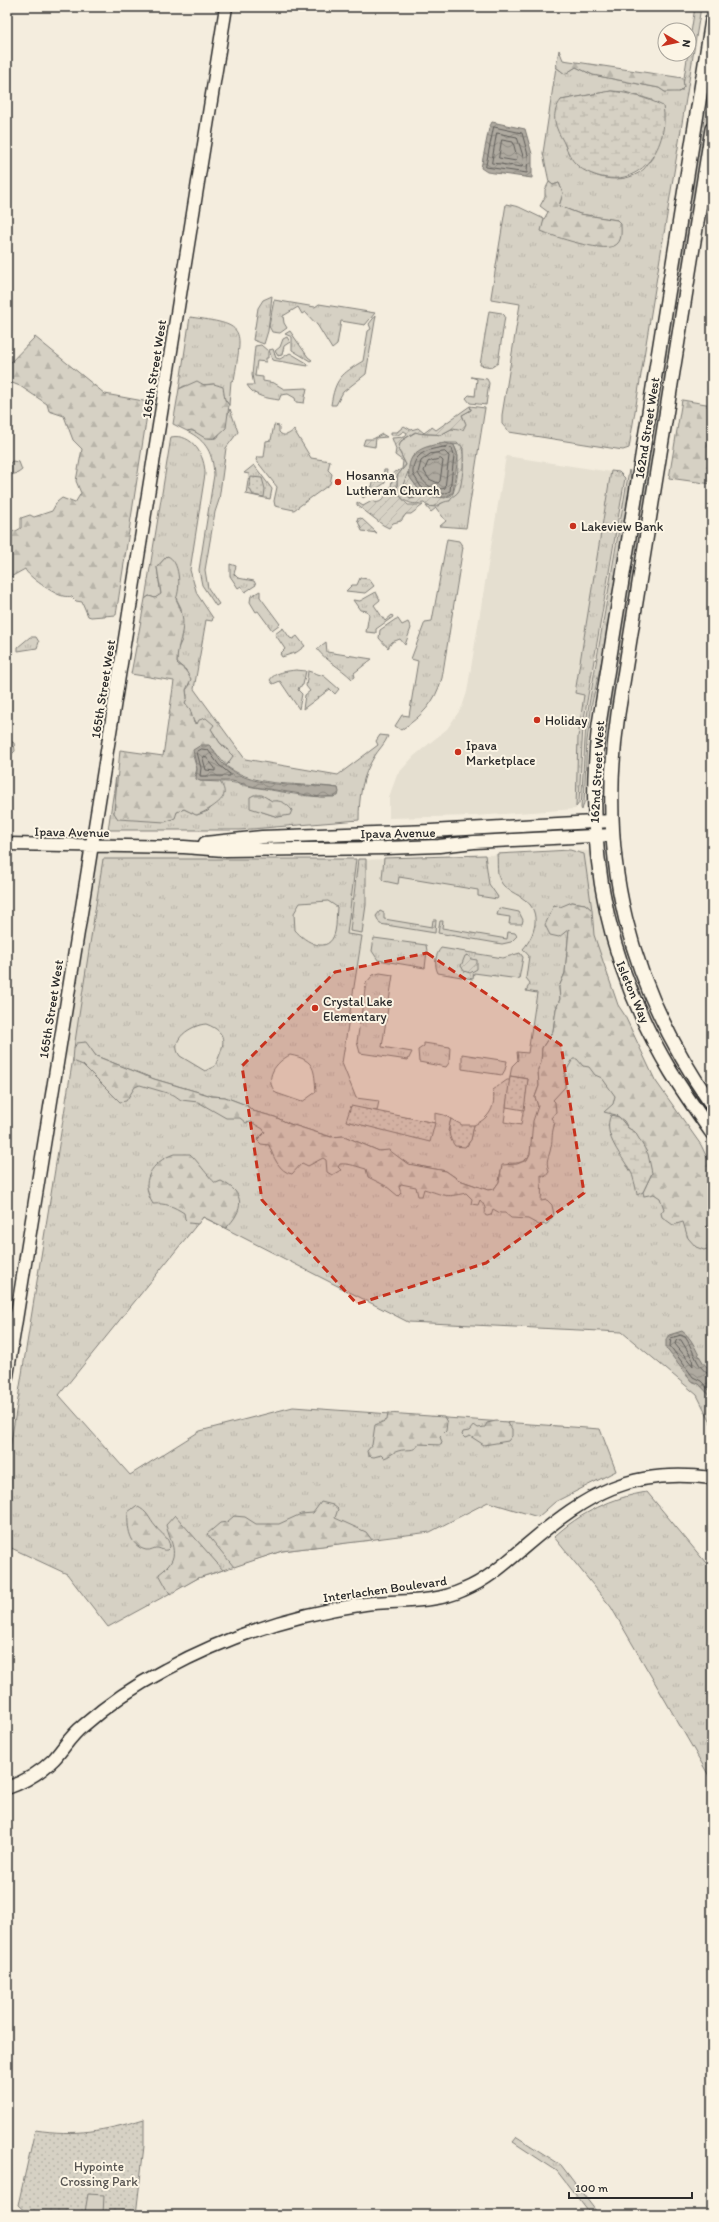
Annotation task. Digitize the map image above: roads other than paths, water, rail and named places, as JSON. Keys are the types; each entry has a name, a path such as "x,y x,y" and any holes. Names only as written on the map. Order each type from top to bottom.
{"main road":[{"name":"162nd Street West","path":"595,836 594,776 599,724 712,20"},
{"name":"162nd Street West","path":"613,836 613,762 618,714 712,129"},
{"name":"Isleton Way","path":"595,836 600,882 610,930 629,989 671,1072 712,1133"},
{"name":"Isleton Way","path":"613,836 623,912 637,962 672,1041 712,1105"}],"street":[{"name":"165th Street West","path":"7,1376 226,7"},
{"name":"Ipava Avenue","path":"184,847 262,837 431,831 612,821"},
{"name":"Ipava Avenue","path":"7,844 91,847 184,847 224,850 439,846 474,842 613,836"},
{"name":"Interlachen Boulevard","path":"7,1788 25,1781 47,1765 76,1732 120,1698 163,1671 214,1646 257,1629 322,1612 366,1604 429,1599 453,1594 473,1586 495,1572 562,1515 602,1492 641,1478 683,1475 712,1478"}],"water":[{"path":"492,122 525,129 532,154 532,178 487,172 481,168 489,128"},
{"path":"445,443 454,445 458,456 453,493 445,498 422,494 409,476 411,460 418,451 424,448"},
{"path":"406,484 414,490 415,498 410,499 404,494"},
{"path":"201,745 209,745 222,763 245,777 273,784 338,788 338,796 321,797 255,787 232,781 200,781 196,779 197,769 193,750"},
{"path":"682,1331 691,1340 703,1362 712,1371 712,1398 699,1384 691,1381 666,1348 666,1339 669,1335"}],"place":[{"name":"Hosanna Lutheran Church","path":"338,482"},
{"name":"Lakeview Bank","path":"573,526"},
{"name":"Holiday","path":"537,720"},
{"name":"Ipava Marketplace","path":"458,752"},
{"name":"Crystal Lake Elementary","path":"315,1008"}],"park label":[{"name":"Hypointe Crossing Park","path":"99,2174"}]}
